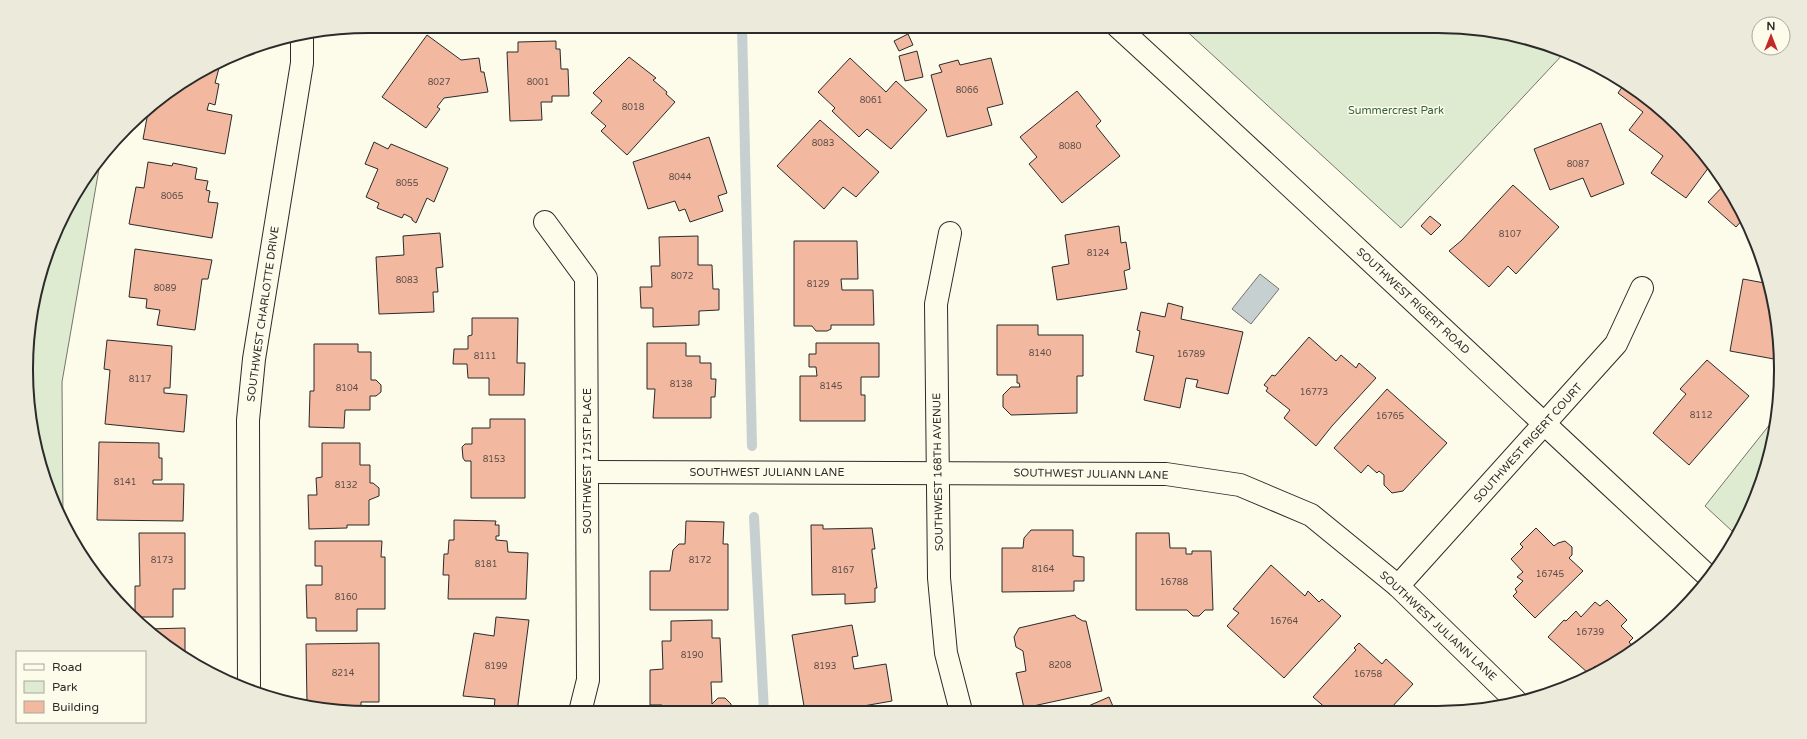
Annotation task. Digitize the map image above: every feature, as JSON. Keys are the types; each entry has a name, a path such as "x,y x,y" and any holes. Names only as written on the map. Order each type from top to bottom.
{"street":[{"name":"SOUTHWEST RIGERT ROAD","path":"1125,33 1302,196 1544,425 1705,573"},
{"name":"SOUTHWEST CHARLOTTE DRIVE","path":"248,683 248,420 254,359 302,63 302,39"},
{"name":"SOUTHWEST 171ST PLACE","path":"545,222 586,278 588,680 582,706"},
{"name":"SOUTHWEST 168TH AVENUE","path":"950,233 936,304 939,578 946,654 960,706"},
{"name":"SOUTHWEST RIGERT COURT","path":"1398,586 1616,344 1642,288"},
{"name":"SOUTHWEST JULIANN LANE","path":"588,472 1166,474 1240,486 1311,515 1398,586 1513,698"}],"green space":[{"name":"Summercrest Park","path":"1189,33 1460,34 1503,39 1525,44 1561,57 1401,228"},
{"path":"99,171 62,382 63,507 51,478 39,435 33,370 36,326 44,282 59,241 78,201"},
{"path":"1769,425 1763,457 1756,478 1732,531 1705,506"}],"shaded area":[{"path":"1260,274 1279,289 1251,324 1232,309"}],"building":[{"path":"908,34 913,45 899,51 894,41"},
{"path":"427,35 461,60 479,58 481,72 484,72 488,92 444,98 437,107 440,109 426,128 382,97"},
{"path":"556,41 556,49 560,49 561,69 568,69 569,96 552,96 552,102 541,102 542,120 510,121 507,52 518,52 518,42"},
{"path":"917,51 923,77 905,81 899,56"},
{"path":"629,57 656,78 653,80 667,92 666,94 675,102 627,155 601,131 606,126 591,113 602,101 593,93"},
{"path":"850,58 886,92 896,81 927,110 891,149 867,129 859,137 832,111 835,108 818,92"},
{"path":"991,58 1003,104 987,108 992,125 947,137 931,75 942,72 939,65 958,60 960,65"},
{"path":"219,69 215,83 219,84 215,105 209,103 207,110 232,115 225,154 143,139 148,117 183,90 201,78"},
{"path":"1621,88 1659,117 1690,148 1707,169 1686,198 1651,173 1663,156 1629,130 1643,112 1618,93"},
{"path":"1077,91 1101,121 1096,126 1120,156 1062,203 1029,164 1037,157 1020,137"},
{"path":"820,120 879,172 856,197 843,187 824,209 777,166"},
{"path":"1601,123 1624,184 1591,197 1583,178 1550,190 1534,149"},
{"path":"709,137 727,193 718,196 723,211 690,222 685,209 679,211 675,201 648,209 633,162"},
{"path":"374,142 388,149 391,144 448,168 434,202 427,198 416,223 412,220 412,218 404,214 402,218 377,208 379,203 366,197 378,169 365,164"},
{"path":"148,162 172,166 173,163 197,168 195,179 208,181 206,190 210,191 208,202 218,203 212,238 129,224 136,187 144,188"},
{"path":"1513,185 1559,227 1516,274 1508,266 1489,287 1449,251 1462,240"},
{"path":"1721,189 1740,223 1736,227 1708,202"},
{"path":"1430,216 1441,225 1431,235 1421,226"},
{"path":"1119,226 1121,243 1126,242 1130,269 1124,271 1127,289 1057,300 1052,267 1069,264 1065,235"},
{"path":"440,233 443,267 436,268 438,292 433,292 434,312 379,314 376,257 404,255 403,236"},
{"path":"698,236 698,265 712,265 713,289 719,289 719,310 699,311 699,325 653,327 653,308 641,308 640,287 652,287 651,266 660,266 659,237"},
{"path":"794,241 857,241 858,279 841,279 842,290 873,290 874,325 831,325 831,329 827,331 816,331 812,326 794,326"},
{"path":"135,249 212,260 208,279 202,279 195,330 157,325 160,310 146,308 147,299 129,297"},
{"path":"1743,279 1763,283 1771,326 1774,359 1730,351"},
{"path":"1168,303 1183,307 1181,319 1243,332 1228,394 1196,387 1198,380 1186,378 1180,408 1144,400 1154,356 1136,352 1140,331 1137,330 1141,312 1165,317"},
{"path":"472,318 518,318 517,363 525,363 524,395 489,395 489,378 468,378 467,364 453,364 454,349 468,349 468,336 472,335"},
{"path":"997,325 1038,325 1038,335 1083,335 1083,376 1077,376 1077,413 1011,415 1003,407 1003,395 1011,387 1020,387 1019,383 1017,383 1017,375 997,375"},
{"path":"1309,337 1336,361 1341,355 1356,368 1359,363 1376,378 1332,426 1316,446 1284,418 1290,410 1266,391 1268,388 1264,385 1272,375 1275,376"},
{"path":"107,340 172,346 170,388 164,388 164,393 187,395 184,432 105,424 110,370 104,369"},
{"path":"647,343 686,343 686,356 700,356 700,363 711,363 711,379 716,379 715,397 711,397 711,418 653,418 655,389 647,389"},
{"path":"816,343 879,343 879,377 861,377 861,395 865,395 865,421 800,421 800,376 817,376 816,367 809,367 809,354 816,354"},
{"path":"314,344 358,344 358,352 371,352 371,380 376,380 381,385 381,392 376,396 370,396 370,410 345,410 344,428 309,427 310,391 314,391"},
{"path":"1707,360 1749,396 1689,465 1653,433 1686,394 1680,389"},
{"path":"1387,389 1447,443 1403,491 1392,493 1384,485 1384,475 1379,471 1377,473 1368,465 1361,473 1334,448"},
{"path":"490,419 525,419 525,498 471,498 471,461 465,461 463,458 462,447 465,444 472,444 472,428 490,428"},
{"path":"99,442 159,443 159,458 162,458 162,480 153,480 153,484 184,484 183,521 97,520"},
{"path":"322,443 360,443 360,465 370,465 370,483 373,483 379,488 379,496 369,500 369,525 347,525 347,528 309,529 308,495 317,495 316,478 322,477"},
{"path":"454,520 496,521 495,525 499,525 499,536 496,536 496,540 507,541 508,552 528,553 526,599 448,599 449,575 443,575 444,554 448,554 449,540 454,540"},
{"path":"686,521 724,522 723,544 728,544 728,610 650,610 650,571 670,571 673,550 679,544 685,544"},
{"path":"811,525 823,525 823,529 872,528 875,549 872,549 872,552 877,588 875,588 875,602 845,604 845,594 812,595"},
{"path":"1536,528 1554,546 1565,541 1572,547 1572,555 1569,558 1583,571 1535,618 1513,596 1517,592 1515,589 1523,581 1517,577 1523,572 1511,559 1523,547 1520,544"},
{"path":"1031,530 1073,530 1073,556 1084,557 1084,581 1074,581 1074,591 1002,592 1002,548 1023,548 1024,538"},
{"path":"139,533 185,533 185,589 173,589 173,617 143,617 135,610 135,586 140,586"},
{"path":"1136,533 1169,533 1170,548 1186,548 1186,554 1192,554 1192,551 1211,551 1213,610 1205,610 1199,616 1193,616 1187,610 1136,610"},
{"path":"315,541 382,541 381,557 385,557 385,609 357,609 357,631 316,631 316,618 307,618 306,585 322,585 322,566 315,566"},
{"path":"1271,565 1305,596 1308,591 1319,602 1322,599 1341,616 1284,678 1227,626 1239,613 1233,609"},
{"path":"1607,600 1627,620 1621,626 1633,638 1629,642 1631,644 1624,649 1606,661 1586,671 1548,637 1564,620 1566,621 1576,611 1581,617 1595,602 1600,606"},
{"path":"1075,615 1083,621 1086,621 1102,691 1033,706 1024,706 1016,673 1026,671 1023,651 1016,647 1014,637 1019,628"},
{"path":"496,617 529,620 518,706 494,706 495,699 463,696 474,633 494,636"},
{"path":"712,620 712,638 720,638 722,682 711,682 712,704 718,698 725,698 731,706 650,705 650,670 663,669 662,641 671,641 671,621"},
{"path":"852,625 858,656 852,657 854,669 886,664 892,701 863,706 804,706 792,635"},
{"path":"185,628 185,650 165,636 156,629"},
{"path":"379,643 379,702 361,702 361,706 307,700 306,644"},
{"path":"1359,643 1382,664 1386,659 1413,684 1393,706 1323,706 1313,697 1356,650 1354,648"},
{"path":"1109,697 1113,706 1088,706"}],"waterway":[{"path":"742,33 752,446"},
{"path":"754,517 764,706"}]}
